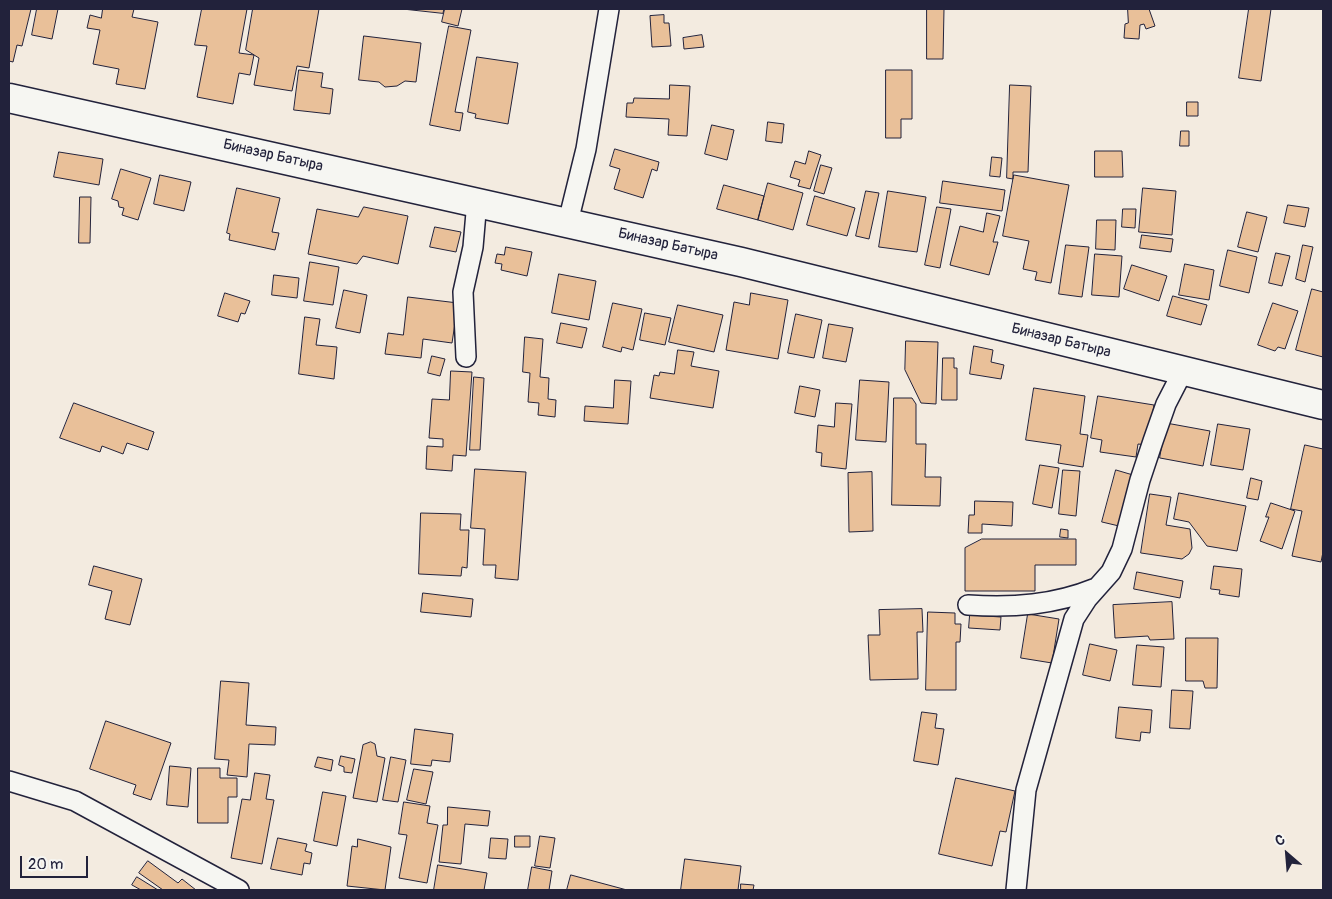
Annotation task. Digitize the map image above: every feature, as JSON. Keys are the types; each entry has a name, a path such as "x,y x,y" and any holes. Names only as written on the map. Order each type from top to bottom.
{"street":[{"path":"568,222 586,149 609,9"},
{"name":"Биназар Батыра","path":"9,98 477,201 741,262 1323,405"},
{"path":"466,357 463,292 473,247 477,201"},
{"path":"1016,890 1026,790 1074,619 1111,572 1122,549 1140,480 1153,441 1166,404 1183,371"},
{"path":"968,605 1001,607 1041,604 1079,595 1100,586"},
{"path":"9,781 76,801 239,890"}],"building":[{"path":"9,9 31,9 22,46 17,45 13,62 9,61"},
{"path":"37,9 58,9 52,39 32,35"},
{"path":"103,9 134,9 132,17 158,22 145,89 116,84 119,69 93,64 100,30 87,28 90,15 101,18"},
{"path":"202,9 247,9 239,53 254,55 250,75 239,73 233,104 197,97 207,46 195,45"},
{"path":"253,9 319,9 309,68 297,66 292,91 254,85 259,58 246,50"},
{"path":"403,9 444,9 443,13"},
{"path":"445,9 462,9 458,26 442,22"},
{"path":"927,9 944,9 943,59 927,59"},
{"path":"1128,9 1149,9 1155,26 1146,29 1144,24 1140,25 1139,39 1124,38 1125,24 1128,23"},
{"path":"1249,9 1271,9 1261,81 1239,78"},
{"path":"664,15 664,23 669,23 671,46 652,47 650,16"},
{"path":"449,26 471,30 455,112 463,113 460,131 430,125"},
{"path":"702,35 704,47 684,49 683,38"},
{"path":"364,36 421,43 416,82 405,81 397,86 385,87 379,82 359,80"},
{"path":"477,57 518,63 508,124 475,118 476,114 468,112"},
{"path":"299,70 323,73 321,87 333,89 330,114 294,110"},
{"path":"886,70 912,70 912,119 901,119 901,138 886,138"},
{"path":"670,85 690,86 687,136 668,135 669,119 626,117 627,103 633,103 634,98 669,99"},
{"path":"1010,85 1031,86 1028,172 1013,172 1013,179 1007,178"},
{"path":"1187,102 1198,102 1198,116 1187,116"},
{"path":"768,122 784,124 782,143 766,141"},
{"path":"712,125 734,130 727,160 705,154"},
{"path":"1181,131 1189,131 1189,146 1180,146"},
{"path":"615,149 659,162 657,171 652,169 643,198 614,189 620,169 610,166"},
{"path":"809,151 821,155 810,189 798,186 800,180 790,177 795,161 805,164"},
{"path":"1095,151 1122,151 1123,177 1095,177"},
{"path":"59,152 103,159 99,185 54,177"},
{"path":"992,157 1002,158 1000,177 990,176"},
{"path":"821,165 832,168 824,194 814,191"},
{"path":"121,169 151,178 138,220 122,215 124,208 119,207 118,201 112,199"},
{"path":"160,175 191,182 184,211 154,204"},
{"path":"1014,175 1069,185 1051,283 1035,280 1037,272 1023,269 1029,241 1003,236"},
{"path":"943,181 1005,190 1002,211 940,203"},
{"path":"768,183 803,193 793,230 758,220"},
{"path":"724,185 764,196 758,220 717,209"},
{"path":"237,188 280,198 272,232 279,233 275,250 229,240 230,234 227,233"},
{"path":"1143,188 1176,191 1172,235 1139,232"},
{"path":"866,191 879,193 869,239 856,236"},
{"path":"888,191 926,197 917,252 879,247"},
{"path":"815,196 855,208 847,236 807,225"},
{"path":"80,197 91,197 90,243 79,243"},
{"path":"1288,205 1309,208 1305,227 1284,223"},
{"path":"364,207 408,216 398,264 363,256 357,264 308,254 317,209 358,217"},
{"path":"937,207 951,209 940,268 925,265"},
{"path":"1123,209 1136,209 1135,228 1122,227"},
{"path":"1247,212 1267,217 1258,252 1238,247"},
{"path":"987,213 1000,216 993,242 998,242 989,275 950,265 960,226 983,232"},
{"path":"1097,220 1116,220 1115,250 1096,249"},
{"path":"435,227 461,232 456,252 430,247"},
{"path":"1142,235 1173,239 1171,252 1140,248"},
{"path":"1066,245 1089,247 1082,297 1059,294"},
{"path":"1303,245 1313,247 1305,282 1296,279"},
{"path":"506,247 532,252 527,276 501,270 502,264 495,263 497,254 504,255"},
{"path":"1228,250 1257,257 1249,293 1220,286"},
{"path":"1276,253 1290,256 1282,286 1269,283"},
{"path":"1095,254 1122,256 1119,297 1092,295"},
{"path":"310,262 339,267 333,305 304,301"},
{"path":"1185,264 1214,270 1209,300 1179,295"},
{"path":"1132,265 1167,276 1159,301 1124,289"},
{"path":"559,274 596,281 589,320 552,313"},
{"path":"274,275 299,278 297,298 272,295"},
{"path":"1312,289 1323,292 1323,357 1296,350"},
{"path":"344,290 367,295 360,333 336,328"},
{"path":"225,293 250,301 245,314 241,313 238,322 218,316"},
{"path":"751,293 788,300 778,359 726,350 734,302 749,305"},
{"path":"1173,296 1207,305 1201,325 1167,316"},
{"path":"408,297 458,303 452,343 423,339 421,358 385,354 388,333 403,335"},
{"path":"613,303 642,309 633,350 622,347 621,352 603,347"},
{"path":"1273,303 1298,311 1285,349 1278,347 1275,351 1258,345"},
{"path":"678,305 723,315 714,352 669,342"},
{"path":"645,313 671,318 665,345 640,340"},
{"path":"796,314 822,320 814,358 788,353"},
{"path":"305,317 320,319 316,345 337,347 334,379 299,374"},
{"path":"561,323 587,328 582,348 557,343"},
{"path":"829,324 853,328 846,362 823,358"},
{"path":"525,337 543,339 540,377 549,378 548,399 556,400 555,417 538,415 539,403 528,402 530,373 523,372"},
{"path":"906,341 938,342 936,404 921,403 905,370"},
{"path":"974,346 993,350 991,362 1004,365 1001,379 970,374"},
{"path":"678,350 694,352 691,366 719,371 713,408 650,398 654,375 659,376 660,372 674,374"},
{"path":"432,356 445,359 440,376 428,373"},
{"path":"943,358 954,358 954,368 957,368 957,400 942,400"},
{"path":"451,371 472,372 466,456 453,455 452,471 426,469 427,446 443,447 443,439 429,438 432,399 449,400"},
{"path":"474,377 484,378 480,450 470,450"},
{"path":"615,380 631,381 628,424 584,421 585,406 613,408"},
{"path":"860,380 889,382 886,442 856,440"},
{"path":"800,386 820,390 815,417 795,413"},
{"path":"1034,388 1085,396 1080,434 1088,435 1083,467 1058,463 1061,445 1026,440"},
{"path":"1098,396 1154,405 1147,445 1138,444 1136,457 1100,452 1102,440 1091,438"},
{"path":"894,398 912,398 916,404 916,444 926,444 925,477 941,477 940,506 892,505"},
{"path":"74,403 154,432 148,450 127,443 123,454 102,446 100,452 60,438"},
{"path":"836,403 852,404 846,469 821,466 822,453 816,452 818,425 834,427"},
{"path":"1166,423 1210,431 1203,466 1160,458"},
{"path":"1218,424 1250,429 1243,470 1211,465"},
{"path":"1305,445 1323,449 1323,552 1321,562 1292,556 1302,511 1291,509"},
{"path":"1040,465 1059,468 1052,508 1033,504"},
{"path":"475,469 526,472 518,580 495,578 496,565 483,565 485,529 471,528"},
{"path":"1063,470 1080,471 1076,516 1059,514"},
{"path":"1116,470 1133,475 1119,526 1102,522"},
{"path":"872,472 873,531 849,532 848,473"},
{"path":"1251,478 1262,481 1258,500 1247,498"},
{"path":"1179,493 1246,506 1237,551 1207,546 1189,522 1174,519"},
{"path":"1150,494 1171,497 1166,525 1190,529 1192,548 1189,554 1182,559 1141,553"},
{"path":"975,501 1013,502 1012,526 982,524 982,533 968,533 969,515 974,515"},
{"path":"1271,503 1295,511 1282,549 1260,541 1269,517 1266,517"},
{"path":"421,513 461,514 460,530 469,530 467,568 462,567 461,576 419,574"},
{"path":"1061,529 1068,530 1068,538 1060,537"},
{"path":"982,539 1076,539 1076,565 1035,565 1035,591 965,591 965,548"},
{"path":"94,566 142,579 130,625 105,619 112,591 89,585"},
{"path":"1214,566 1242,569 1239,597 1219,594 1220,590 1211,589"},
{"path":"1137,572 1183,581 1180,598 1134,589"},
{"path":"423,593 473,599 471,617 421,612"},
{"path":"1172,602 1174,639 1150,640 1148,636 1115,638 1113,605"},
{"path":"922,609 923,632 917,632 918,679 870,680 868,635 880,635 879,610"},
{"path":"928,612 955,613 955,624 961,624 960,642 956,642 956,690 926,690"},
{"path":"1028,614 1059,619 1052,663 1021,658"},
{"path":"970,615 1001,617 1000,630 969,628"},
{"path":"1186,638 1218,638 1217,688 1205,688 1203,681 1186,681"},
{"path":"1090,644 1117,650 1110,681 1083,675"},
{"path":"1137,645 1164,647 1161,687 1133,685"},
{"path":"221,681 249,683 246,725 276,727 275,745 249,744 247,777 227,775 229,760 215,759"},
{"path":"1172,690 1193,691 1190,729 1170,728"},
{"path":"1119,707 1152,710 1150,733 1141,732 1140,741 1116,738"},
{"path":"922,712 937,714 935,728 944,729 938,765 914,761"},
{"path":"106,721 171,743 151,800 133,794 136,785 90,769"},
{"path":"415,729 453,734 450,762 432,760 431,766 411,764"},
{"path":"371,742 375,744 377,756 385,758 377,802 353,798 363,745"},
{"path":"341,756 355,759 352,773 344,772 344,767 339,765"},
{"path":"318,757 333,760 331,771 315,767"},
{"path":"391,757 406,760 398,802 383,800"},
{"path":"170,766 191,768 188,807 167,805"},
{"path":"198,768 220,768 220,778 237,778 237,797 228,797 228,823 198,823"},
{"path":"414,769 433,772 426,804 407,800"},
{"path":"255,773 270,775 266,799 274,800 262,864 231,858 242,799 250,800"},
{"path":"956,778 1015,791 1006,832 1000,831 992,866 939,854"},
{"path":"323,792 346,796 337,846 314,841"},
{"path":"404,802 430,806 427,823 438,825 427,883 399,878 407,835 399,834"},
{"path":"448,807 490,811 488,826 465,824 461,864 439,862 443,825 447,825"},
{"path":"515,836 530,836 530,847 515,847"},
{"path":"540,836 555,838 550,868 535,866"},
{"path":"278,838 307,844 305,851 312,853 310,864 304,863 302,875 271,869"},
{"path":"491,838 508,839 506,859 489,858"},
{"path":"358,839 391,847 385,890 347,886 352,846 357,847"},
{"path":"685,859 741,866 738,890 681,890"},
{"path":"148,861 178,883 182,879 196,890 163,890 139,873"},
{"path":"438,865 487,873 484,890 434,890"},
{"path":"532,867 552,871 549,890 528,890"},
{"path":"571,875 627,890 567,890"},
{"path":"137,877 158,890 141,890 132,885"},
{"path":"741,884 754,885 753,890 741,890"}]}
